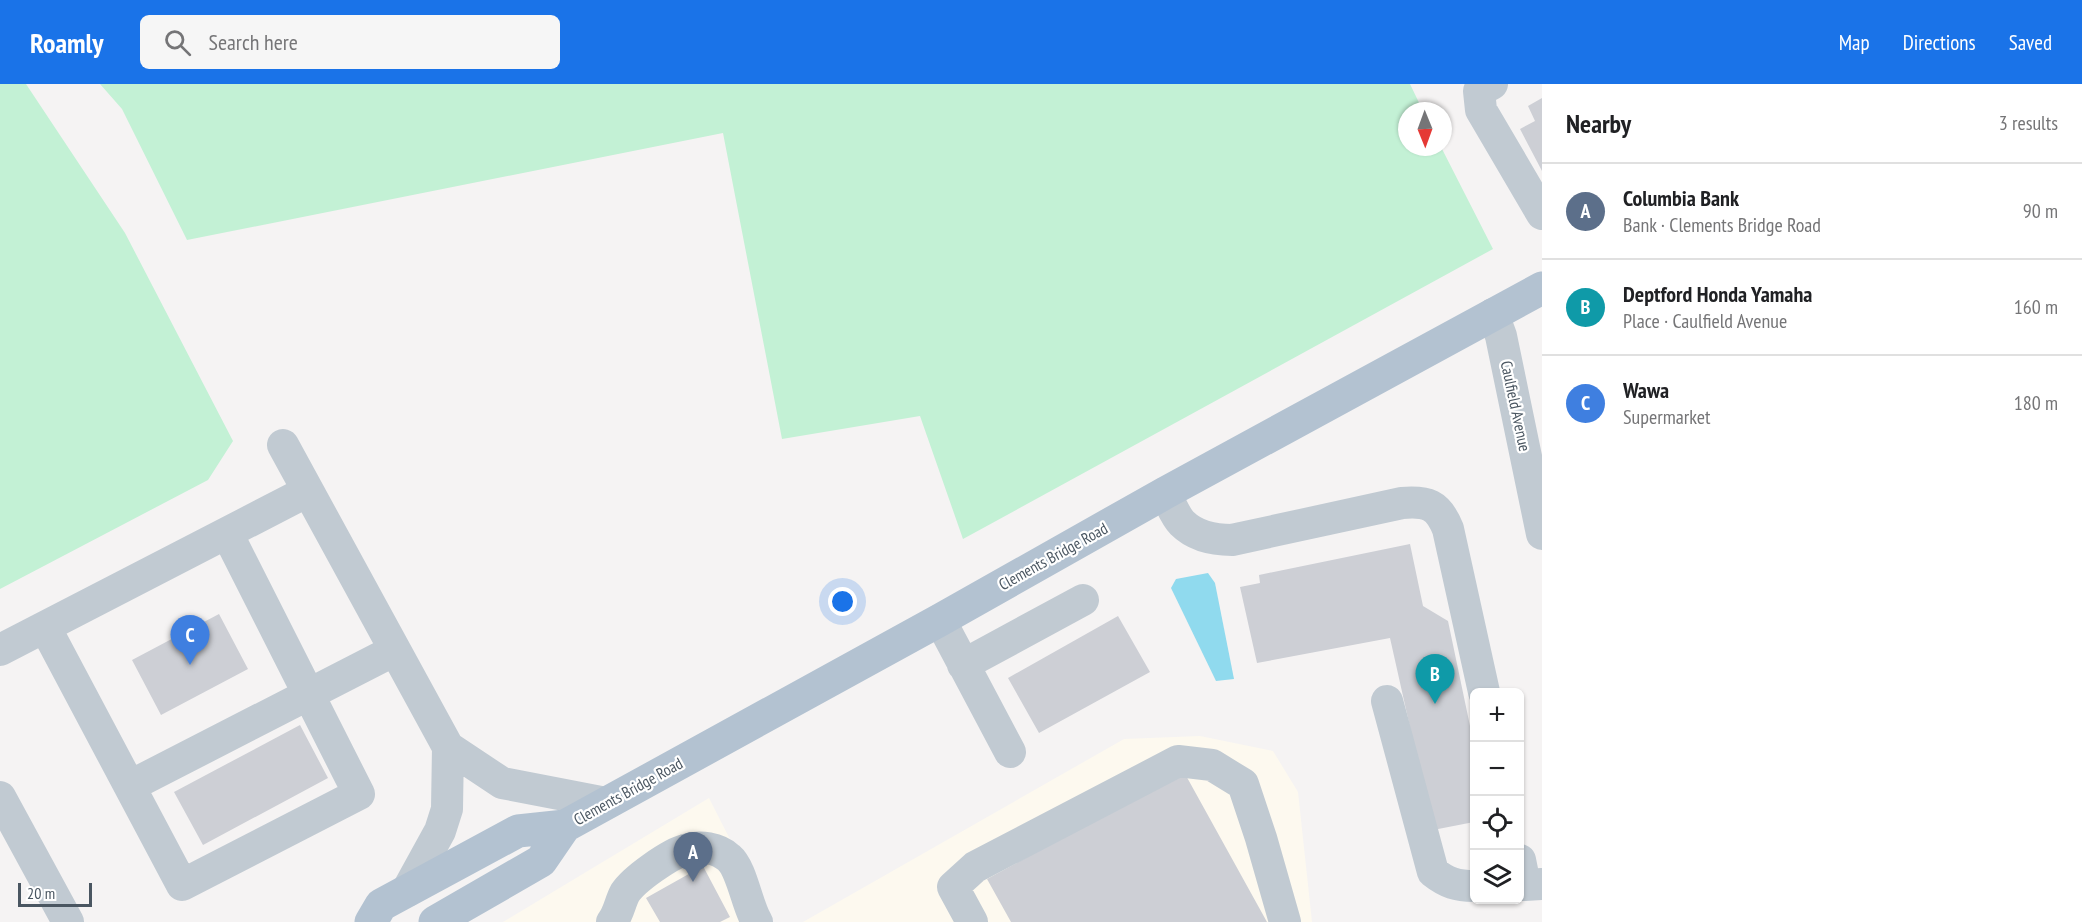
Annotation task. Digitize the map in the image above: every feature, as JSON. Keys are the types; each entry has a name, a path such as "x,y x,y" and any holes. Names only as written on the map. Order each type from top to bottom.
{"main road":[{"name":"Clements Bridge Road","path":"371,922 381,905 518,831 565,826 940,620 1165,493 1542,288"},
{"name":"Clements Bridge Road","path":"435,922 541,861 565,826"}],"street":[{"path":"1492,84 1479,91 1481,110 1542,214"},
{"name":"Caulfield Avenue","path":"1493,314 1501,336 1536,470 1542,534"},
{"path":"284,445 448,747 502,783 606,803"},
{"path":"0,651 308,491"},
{"path":"1165,493 1182,523 1201,535 1218,540 1232,540 1402,503 1420,502 1434,507 1443,517 1448,529 1483,688"},
{"path":"45,627 182,885 359,794 227,533"},
{"path":"963,664 1083,600"},
{"path":"940,620 1010,752"},
{"path":"129,786 395,650"},
{"path":"1387,701 1433,872 1446,883 1470,886"},
{"path":"407,891 440,831 447,809 448,747"},
{"path":"972,922 953,887 975,867 1178,761 1212,765 1243,784 1285,922"},
{"path":"0,797 68,922"},
{"path":"612,922 626,892 641,875 685,850 709,848 730,858 743,884 751,920"},
{"path":"474,922 492,890"}],"shaded area":[{"path":"1200,736 1273,751 1298,792 1312,922 803,922 1124,739"},
{"path":"709,798 772,922 503,922"}],"green space":[{"path":"0,84 26,84 125,233 233,441 208,480 0,589"},
{"path":"100,84 1410,84 1419,102 1398,102 1398,156 1446,156 1493,249 963,539 920,416 782,439 723,133 187,240 122,109"}],"water":[{"path":"1208,573 1215,583 1234,679 1216,681 1171,588 1176,579"}],"building":[{"path":"1542,98 1542,171 1520,129 1535,121 1528,106"},
{"path":"1410,544 1423,606 1448,621 1470,726 1470,823 1433,830 1390,638 1257,663 1240,587 1260,583 1259,575"},
{"path":"219,614 248,669 161,715 132,660"},
{"path":"1118,616 1150,672 1039,733 1008,678"},
{"path":"300,725 328,778 203,845 174,792"},
{"path":"1184,772 1267,922 1011,922 987,879"},
{"path":"703,866 730,917 720,922 660,922 646,898"}],"place":[{"name":"Wawa","path":"190,665"},
{"name":"Deptford Honda Yamaha","path":"1435,704"},
{"name":"Columbia Bank","path":"693,882"}]}
